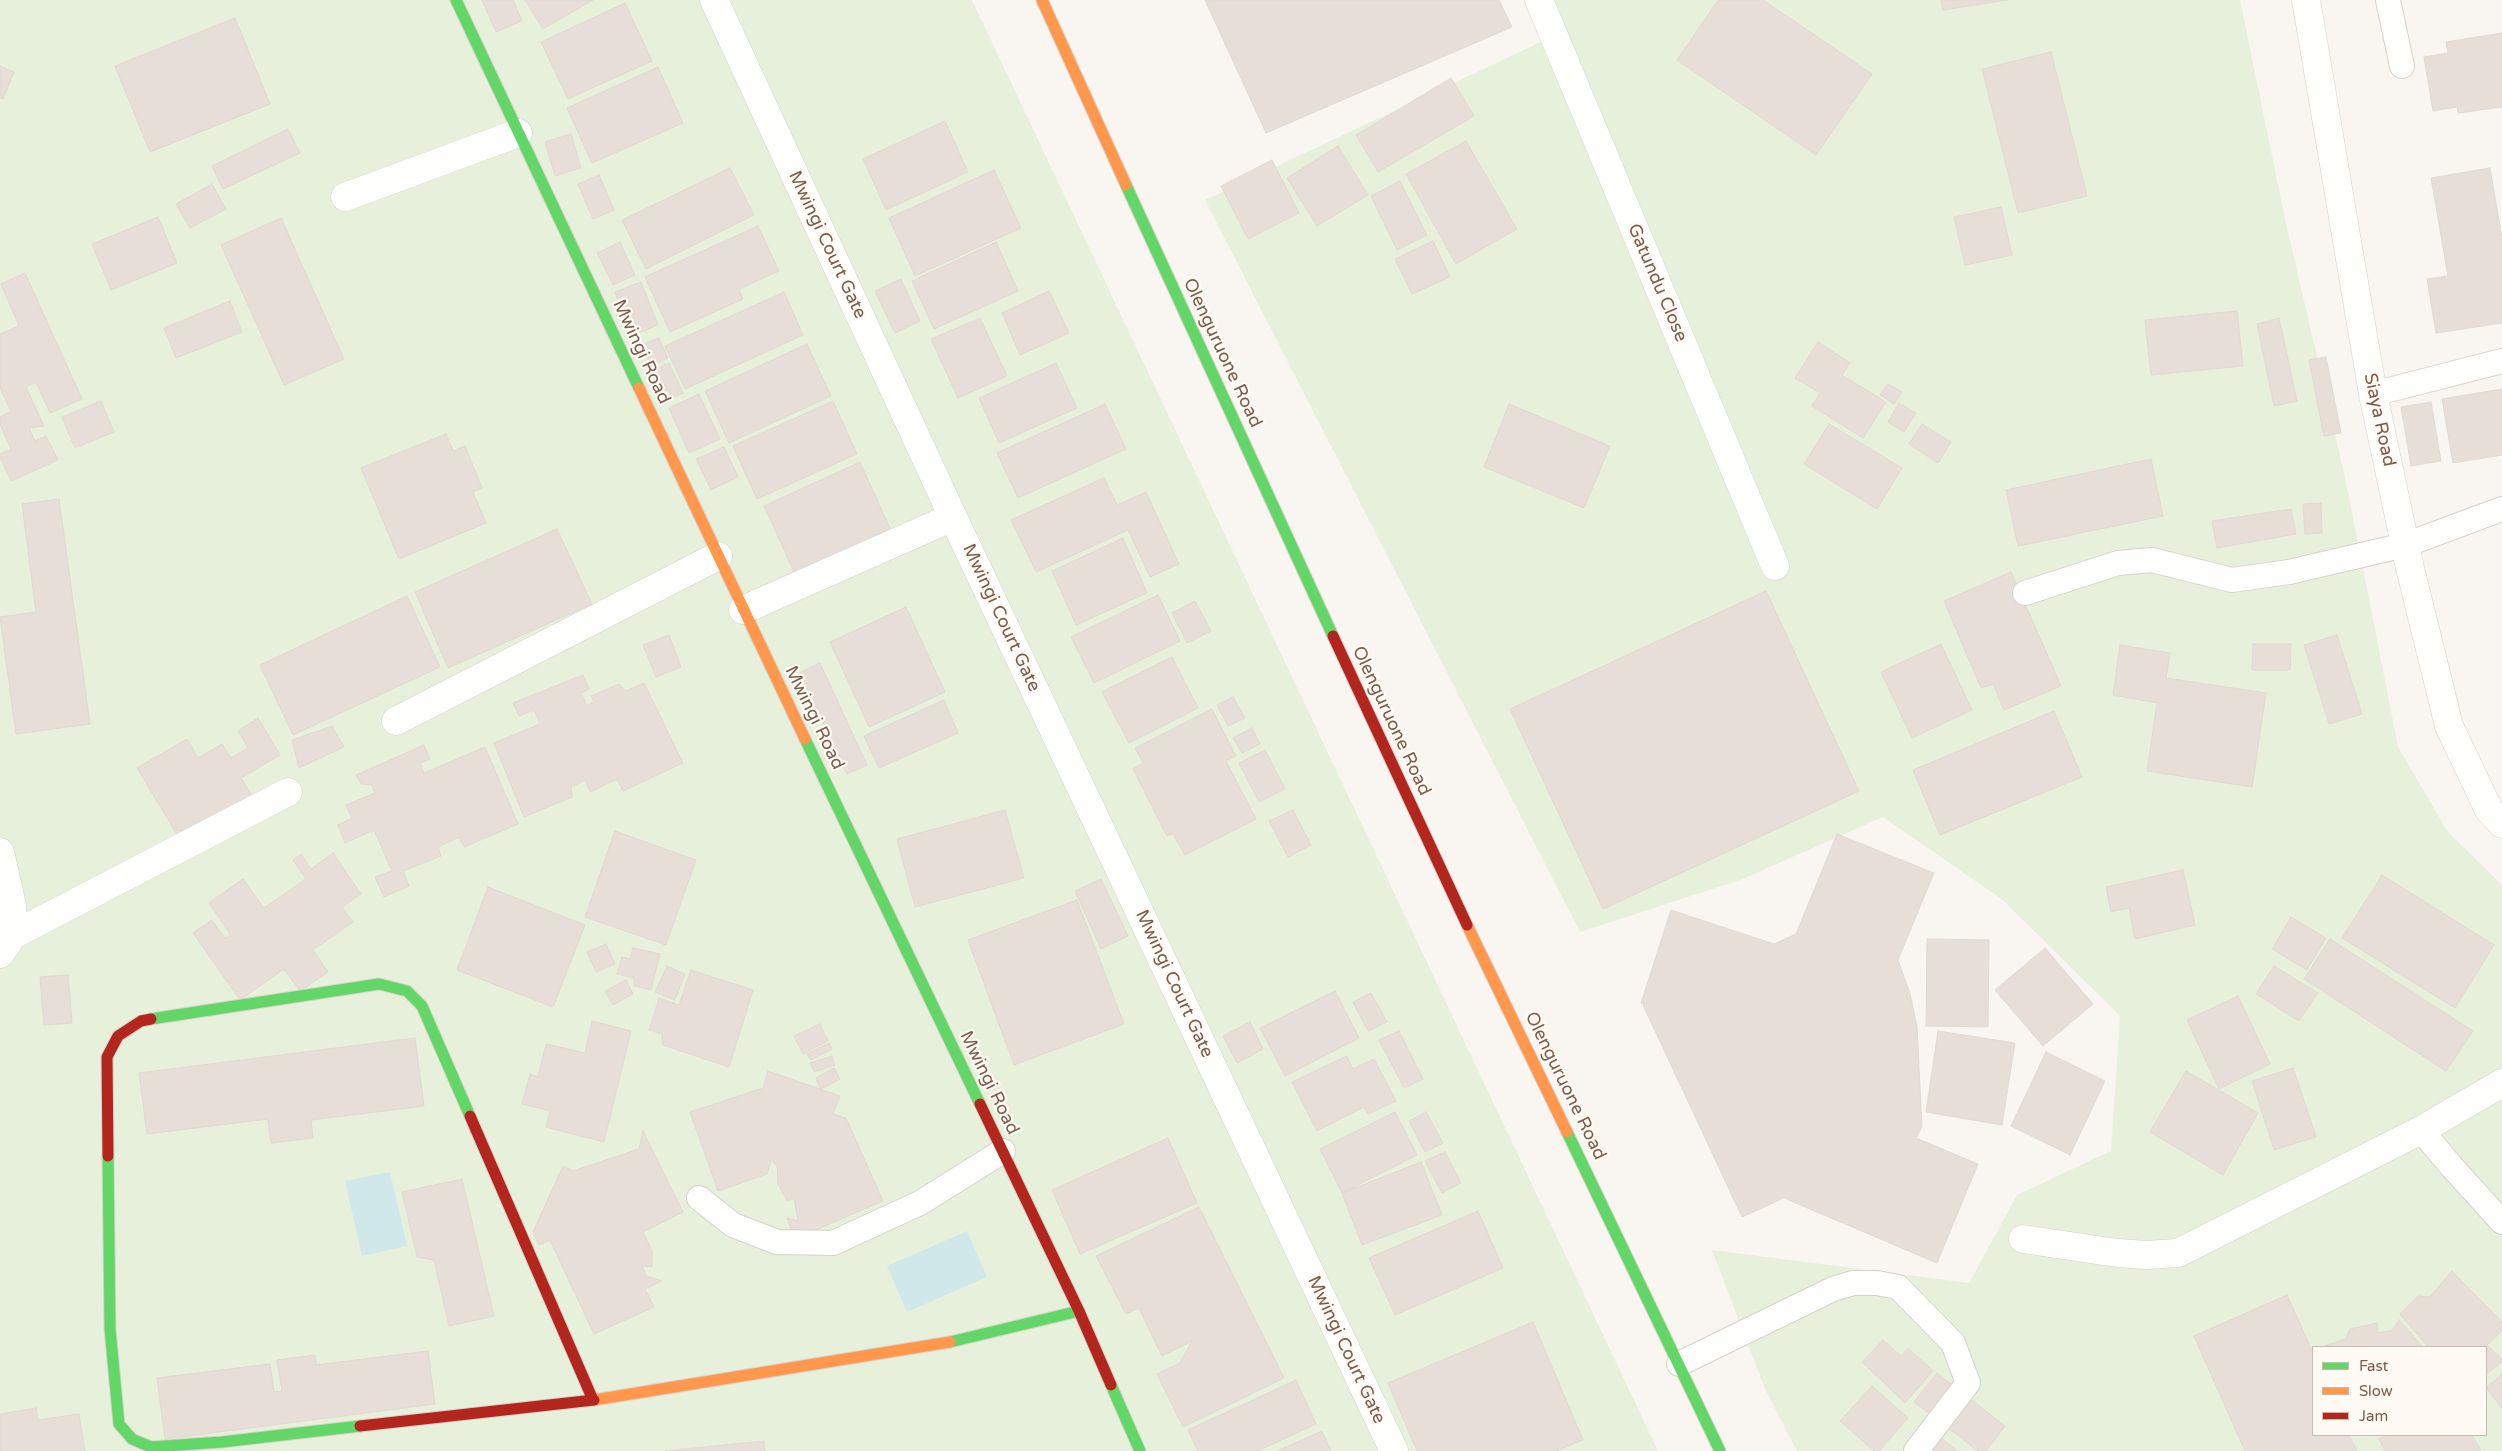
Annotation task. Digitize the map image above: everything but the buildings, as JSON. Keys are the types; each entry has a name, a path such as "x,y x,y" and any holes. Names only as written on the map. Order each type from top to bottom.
{"street":[{"name":"Mwingi Road","path":"456,0 743,610 1079,1311 1140,1451"},
{"name":"Mwingi Court Gate","path":"714,0 953,517 1394,1451"},
{"name":"Olenguruone Road","path":"1042,0 1413,811 1720,1451"},
{"name":"Gatundu Close","path":"1539,0 1775,566"},
{"name":"Siaya Road","path":"2306,0 2373,394 2406,546 2449,726 2489,810 2502,824"},
{"path":"345,196 518,133"},
{"path":"743,610 953,517"},
{"path":"396,721 718,556"},
{"path":"6,944 288,792"},
{"path":"0,852 12,905 6,944"},
{"path":"593,1400 422,1006 406,991 379,984 141,1021 118,1036 107,1058 110,1329 120,1424 132,1439 151,1446 222,1442 593,1400 960,1340 1079,1311"},
{"path":"2023,1239 2117,1253 2147,1255 2178,1253 2421,1130 2502,1083"}],"lane":[{"path":"2388,0 2402,66"},
{"path":"2373,394 2502,361"},
{"path":"2025,594 2118,563 2152,560 2232,580 2290,572 2406,546 2502,509"},
{"path":"2421,1130 2452,1168 2502,1222"},
{"path":"699,1198 732,1225 776,1242 832,1243 920,1202 1003,1152"},
{"path":"1679,1364 1833,1289 1853,1283 1877,1283 1898,1287 1953,1343 1968,1384 1916,1451"}],"green space":[{"path":"0,0 972,0 1658,1451 0,1451"},
{"path":"1544,0 2240,0 2285,219 2346,482 2398,747 2448,832 2502,885 2502,1451 1797,1451 1765,1389 1712,1250 1969,1283 2017,1195 2111,1151 2120,1016 2003,900 1883,817 1740,880 1580,932 1205,200 1560,33"}],"water":[{"path":"390,1172 407,1246 362,1256 345,1181"},
{"path":"967,1231 987,1277 907,1312 887,1266"}],"traffic: fast":[{"path":"456,0 639,388"},
{"path":"1126,185 1333,636"},
{"path":"805,739 980,1104"},
{"path":"151,1019 379,984 407,991 422,1006 470,1116"},
{"path":"1567,1132 1720,1451"},
{"path":"108,1156 110,1329 119,1424 132,1439 151,1447 222,1442 360,1426"},
{"path":"950,1342 1079,1311"},
{"path":"1111,1385 1140,1451"}],"traffic: slow":[{"path":"1042,0 1126,185"},
{"path":"639,388 805,739"},
{"path":"1467,925 1567,1132"},
{"path":"594,1400 950,1342"}],"traffic: jam":[{"path":"1333,636 1467,925"},
{"path":"108,1156 107,1057 118,1036 141,1021 151,1019"},
{"path":"980,1104 1079,1311 1111,1385"},
{"path":"470,1116 593,1400"},
{"path":"360,1426 594,1400"}]}
